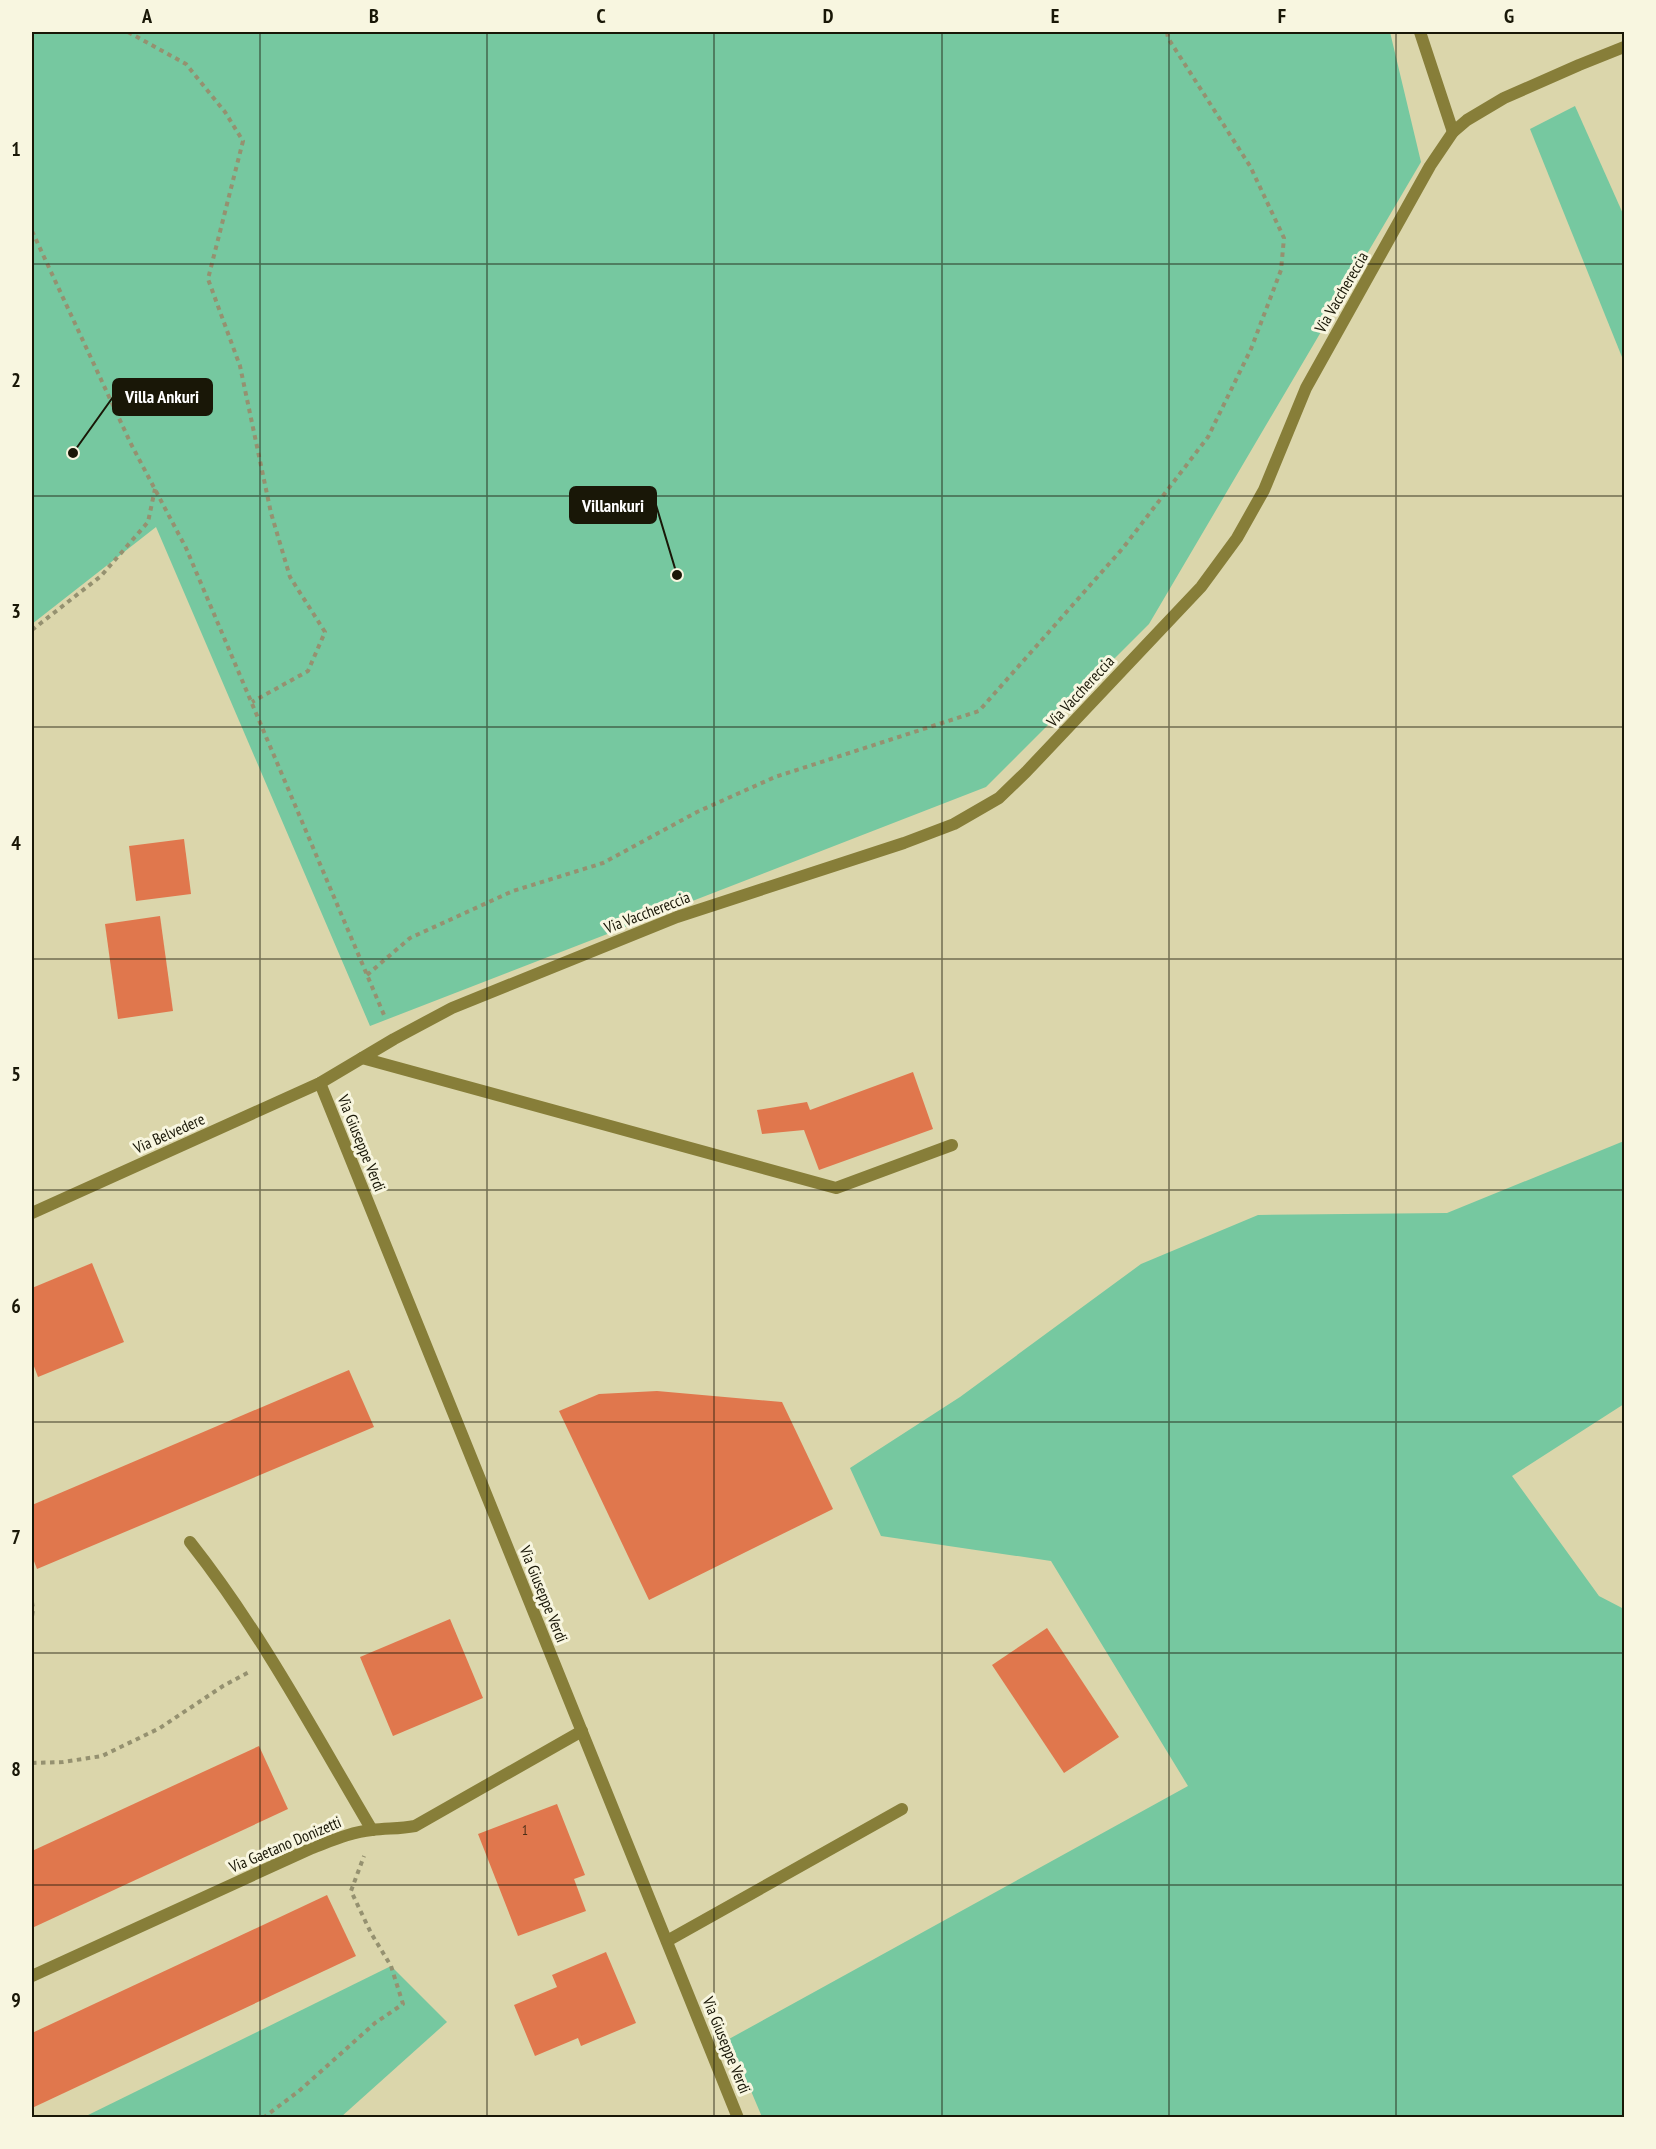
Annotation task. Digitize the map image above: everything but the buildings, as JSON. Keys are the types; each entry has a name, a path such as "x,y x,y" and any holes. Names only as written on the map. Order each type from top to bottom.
{"street":[{"path":"1420,32 1453,132"},
{"name":"Via Vacchereccia","path":"320,1083 452,1008 677,916 904,843 954,824 999,798 1201,587 1237,538 1264,490 1306,388 1431,166 1453,132 1467,120 1504,98 1624,47"},
{"path":"362,1058 836,1188 952,1145"},
{"name":"Via Belvedere","path":"32,1212 320,1083"},
{"name":"Via Giuseppe Verdi","path":"320,1083 738,2118"},
{"path":"190,1542 222,1582 285,1680 372,1830"},
{"name":"Via Gaetano Donizetti","path":"32,1976 312,1848 350,1834 415,1826 582,1731"},
{"path":"667,1941 902,1809"}],"path":[{"path":"128,32 186,64 225,112 243,141 208,279 240,366 271,513 290,577 325,632 308,671 252,702"},
{"path":"367,975 410,938 513,891 603,863 697,812 775,777 979,711 1123,548 1208,437 1251,349 1281,270 1284,238 1250,166 1168,38 1167,32"},
{"path":"32,231 131,444 186,548 394,1039"},
{"path":"32,630 101,576 148,522 155,489"},
{"path":"32,1602 32,1617"},
{"path":"32,1763 63,1762 102,1756 160,1728 223,1686 255,1668 285,1680"},
{"path":"263,2118 299,2091 375,2024 404,2004 391,1966 371,1933 351,1891 372,1830"}],"green space":[{"path":"32,32 1390,32 1421,162 1149,624 986,787 370,1026 156,527 32,624"},
{"path":"1575,106 1624,216 1624,362 1530,129"},
{"path":"1624,1141 1624,1404 1512,1476 1599,1596 1624,1609 1624,2117 762,2117 729,2039 1188,1786 1051,1561 881,1536 850,1468 960,1397 1141,1264 1258,1215 1447,1213"},
{"path":"391,1966 447,2022 341,2117 84,2117"}],"place":[{"name":"Villa Ankuri","path":"73,453"},
{"name":"Villankuri","path":"677,575"}]}
